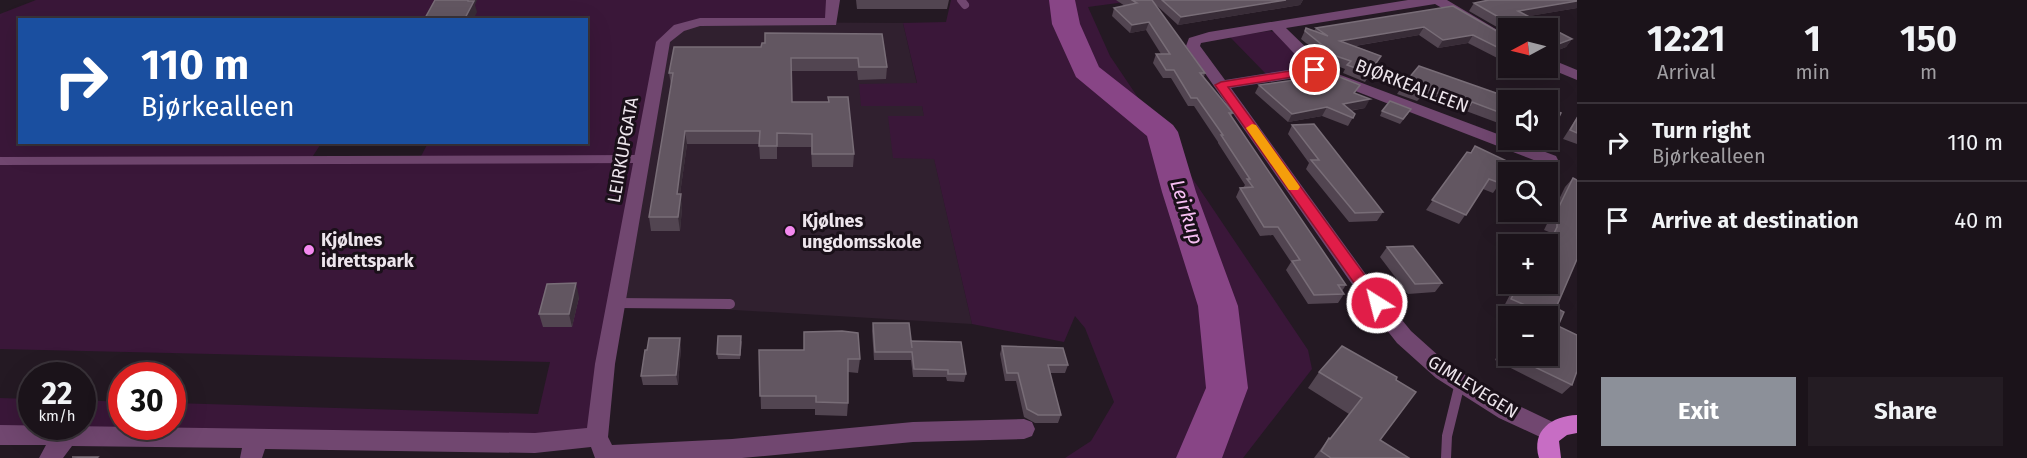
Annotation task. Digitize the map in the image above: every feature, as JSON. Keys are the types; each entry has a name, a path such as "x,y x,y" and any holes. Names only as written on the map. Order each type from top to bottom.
{"main road":[{"path":"1550,458 1547,451 1547,440 1551,432 1558,427 1577,424"}],"street":[{"name":"LEIRKUPGATA","path":"603,450 605,364 640,159 663,42 669,33 681,25 700,22 831,22 833,0"},
{"path":"1275,25 1432,0"},
{"path":"1438,0 1498,36"},
{"path":"1221,85 1315,70 1314,63 1275,25"},
{"name":"GIMLEVEGEN","path":"1275,25 1209,36 1194,41 1193,46 1385,314 1422,355 1460,383 1507,411 1551,432"},
{"path":"1558,67 1577,76"},
{"name":"BJØRKEALLEEN","path":"1315,70 1550,160"},
{"path":"96,438 253,449 535,442 603,450 732,449 913,432 1024,429"},
{"path":"0,435 18,435"},
{"path":"50,458 63,440"}],"lane":[{"path":"0,161 640,159"},
{"path":"617,303 729,304"},
{"path":"1446,458 1446,436 1460,383"}],"shaded area":[{"path":"36,0 833,0 831,22 700,22 669,33 597,437 186,436 186,403 538,414 550,362 0,349 0,14"},
{"path":"951,0 1140,0 1088,7 1110,56 1308,350 1312,369 1243,458 1065,458 1091,441 1114,402 1085,328 1075,316 1064,342 972,324 934,159 893,158 888,116 924,116 922,106 861,106 859,84 917,83 903,23 946,22"},
{"name":"Kjølnes ungdomsskole","path":"700,22 903,23 972,324 617,303 663,42"},
{"path":"1276,32 1305,61 1302,65 1288,72 1266,74 1230,37"},
{"path":"0,398 18,399 18,435 0,435"},
{"path":"96,401 108,401 108,435 96,435"}],"building":[{"path":"435,0 474,1 465,18 425,18"},
{"path":"1132,0 1152,0 1205,73 1200,73 1233,113 1229,113 1346,285 1338,285 1344,294 1314,295 1292,261 1300,260 1278,227 1264,227 1240,188 1253,187 1247,179 1250,179 1197,98 1191,98 1174,70 1166,70 1156,54 1170,54 1149,22 1132,25 1114,8 1137,3"},
{"path":"1162,0 1286,0 1181,17"},
{"path":"1489,0 1577,0 1518,11 1532,18 1500,18 1474,3"},
{"path":"1453,6 1498,32 1498,48 1473,35 1443,40 1424,27 1340,41 1381,56 1369,73 1347,65 1351,61 1336,56 1305,31 1306,28 1328,36 1316,28"},
{"path":"1558,32 1572,39 1558,44"},
{"path":"765,33 882,34 887,67 859,67 858,58 791,58 792,102 829,102 828,97 848,97 854,154 812,154 812,134 777,133 777,146 759,146 760,131 685,131 677,194 681,194 678,217 649,217 673,73 669,73 674,47 761,47 762,43 765,43"},
{"path":"1419,66 1498,94 1498,112 1472,102 1470,105 1426,89 1423,93 1403,85"},
{"path":"1337,76 1360,85 1354,93 1370,99 1343,104 1355,114 1353,118 1327,107 1292,114 1259,85 1309,78 1325,90"},
{"path":"1390,101 1411,109 1403,119 1382,111"},
{"path":"1577,118 1577,133 1570,130"},
{"path":"1314,124 1383,212 1355,213 1311,160 1319,160 1292,125"},
{"path":"1475,146 1509,162 1498,162 1498,182 1489,179 1466,215 1432,200 1467,152 1471,153"},
{"path":"1573,178 1577,180 1577,259 1557,306 1524,306 1511,299 1514,294 1558,294 1558,234 1554,234 1557,227 1554,222 1558,222 1558,209"},
{"path":"1413,246 1442,283 1415,284 1387,247"},
{"path":"576,283 569,314 539,314 547,284"},
{"path":"1558,309 1564,312 1558,326"},
{"path":"873,323 909,323 911,341 961,342 966,374 948,374 948,370 914,369 912,352 875,352"},
{"path":"1558,326 1577,335 1577,371 1572,385 1533,366 1558,366"},
{"path":"804,332 858,333 860,359 848,359 848,403 816,402 816,396 760,396 759,350 804,350"},
{"path":"718,336 741,336 740,355 717,354"},
{"path":"649,338 680,338 676,375 641,376"},
{"path":"1002,346 1063,348 1068,365 1048,365 1061,415 1038,415 1027,409 1018,373 1007,373"},
{"path":"1342,346 1397,377 1396,380 1416,392 1380,440 1409,458 1331,458 1321,451 1362,398 1319,372"}],"waterway":[{"name":"Leirkup","path":"1062,0 1066,24 1086,71 1162,132 1179,192 1218,306 1227,388 1199,458"}],"slow traffic":[{"path":"1252,128 1294,187"}],"place":[{"name":"Kjølnes ungdomsskole","path":"790,231"},
{"name":"Kjølnes idrettspark","path":"309,250"}],"route":[{"path":"1315,70 1221,85 1377,303"}]}
